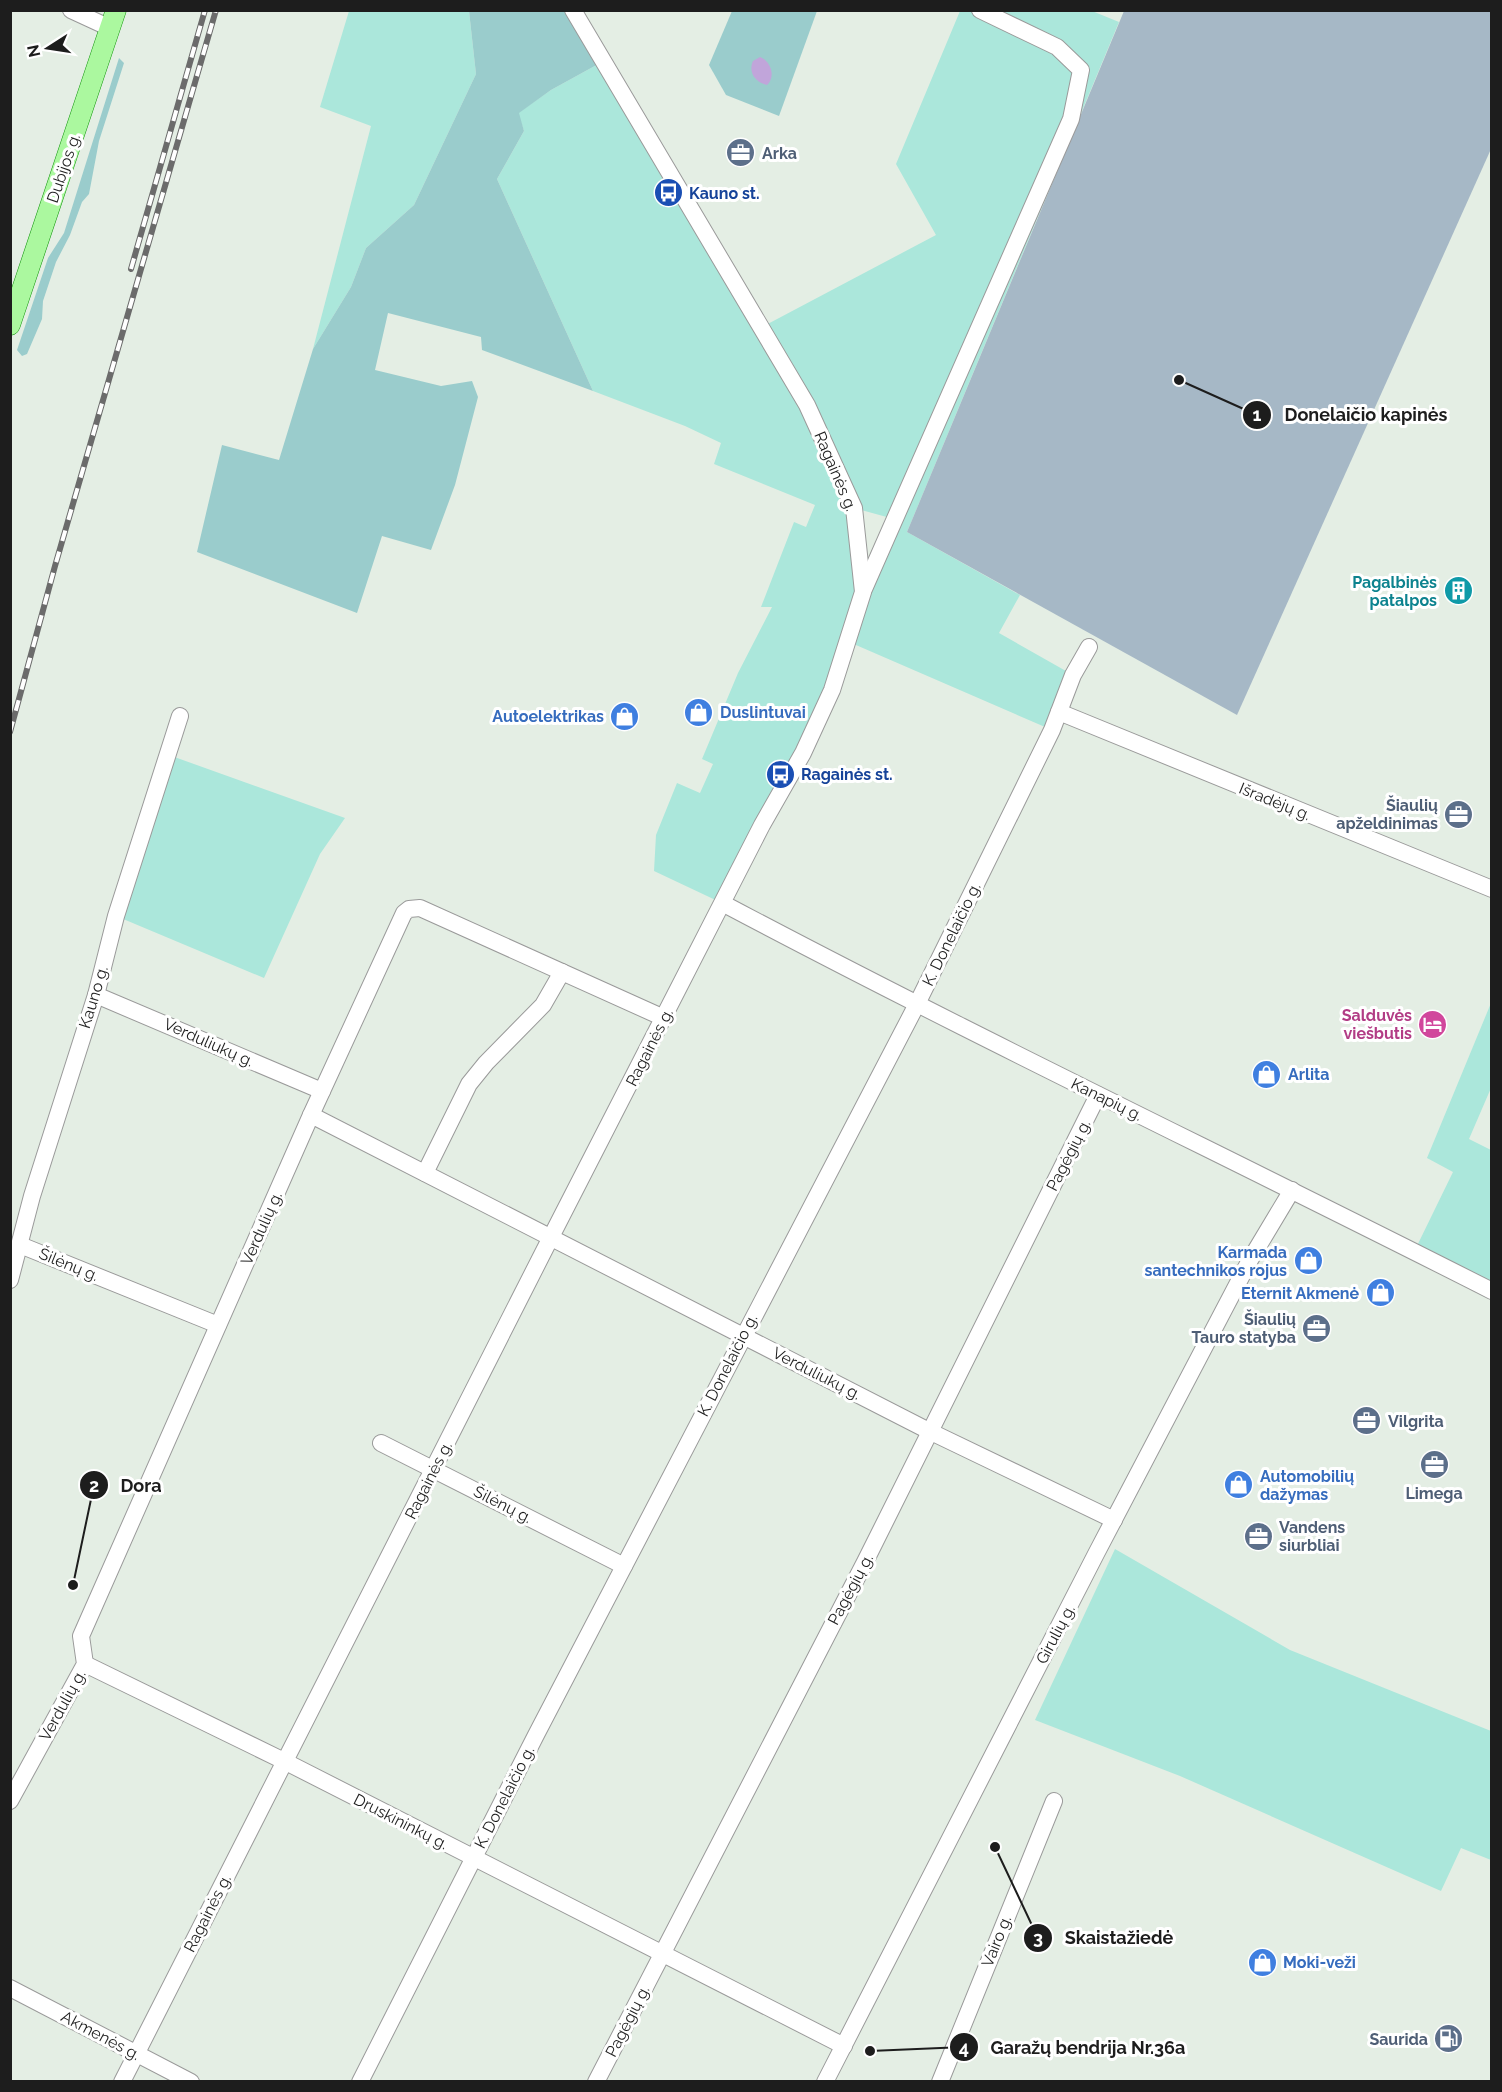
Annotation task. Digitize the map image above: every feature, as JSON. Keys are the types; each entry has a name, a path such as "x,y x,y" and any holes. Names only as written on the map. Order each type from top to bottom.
{"main road":[{"name":"Dubijos g.","path":"10,325 18,274 113,19"}],"street":[{"path":"71,10 113,19"},
{"name":"Ragainės g.","path":"122,2082 551,1237 724,904 762,825 803,753 832,690 862,592 854,507 807,405 573,10"},
{"path":"862,592 1071,119 1081,70 1057,47 980,10"},
{"name":"K. Donelaičio g.","path":"360,2082 473,1858 916,1005 1059,712 1073,675 1089,647"},
{"name":"Išradėjų g.","path":"1059,712 1491,889"},
{"name":"Kauno g.","path":"10,1280 44,1156 96,995 116,916 180,716"},
{"name":"Kanapių g.","path":"724,904 916,1005 1292,1190 1491,1291"},
{"name":"Verdulių g.","path":"10,1801 85,1664 81,1636 311,1115 404,913 409,909 420,908 664,1018"},
{"path":"426,1173 473,1078 543,1005 562,972"},
{"name":"Verduliukų g.","path":"96,995 322,1091"},
{"name":"Pagėgių g.","path":"596,2082 864,1562 1098,1095"},
{"name":"Verduliukų g.","path":"311,1115 929,1431 1114,1520"},
{"name":"Girulių g.","path":"825,2082 1250,1260 1292,1190"},
{"name":"Šilėnų g.","path":"20,1245 218,1325"},
{"name":"Šilėnų g.","path":"381,1443 624,1566"},
{"name":"Druskininkų g.","path":"85,1664 284,1761 843,2046"},
{"name":"Vairo g.","path":"940,2082 1054,1801"},
{"name":"Akmenės g.","path":"10,1988 191,2082"}],"shaded area":[{"path":"349,11 469,11 476,74 414,205 366,248 351,287 313,349 371,126 320,107"},
{"path":"469,11 573,11 602,62 551,90 519,113 524,131 497,179 593,391 482,350 481,337 388,313 375,370 441,386 472,381 478,397 455,485 431,550 382,536 357,613 197,552 222,445 279,460 313,349 351,287 366,248 414,205 476,74"},
{"path":"732,11 817,11 779,116 726,95 709,65"},
{"path":"960,11 1092,11 1119,22 907,532 1020,595 999,633 1073,675 1052,730 849,642 724,904 654,871 656,835 677,783 700,793 713,764 702,759 738,673 772,607 761,607 794,522 806,527 815,505 714,464 721,443 685,426 593,391 497,179 524,131 518,113 551,90 602,62 760,328 936,235 896,164","holes":["854,508 894,519 862,590"]},
{"path":"1124,11 1491,11 1491,149 1237,715 907,532"},
{"path":"760,57 767,62 772,74 767,85 759,82 751,69 753,61"},
{"path":"119,58 124,63 99,141 89,194 82,202 70,235 56,262 43,301 42,319 27,354 22,356 17,350 48,258 64,233"},
{"path":"166,754 345,818 320,854 264,978 116,916"},
{"path":"1491,1003 1491,1088 1469,1139 1491,1150 1491,1291 1414,1252 1453,1172 1427,1158"},
{"path":"1115,1549 1290,1650 1491,1731 1491,1860 1461,1848 1441,1891 1180,1776 1035,1720"}],"railway":[{"path":"131,269 205,10"},
{"path":"10,732 55,566 216,10"}],"place":[{"name":"Arka","path":"741,153"},
{"name":"Kauno st.","path":"668,193"},
{"name":"Donelaičio kapinės","path":"1179,380"},
{"name":"Pagalbinės patalpos","path":"1458,591"},
{"name":"Duslintuvai","path":"699,712"},
{"name":"Autoelektrikas","path":"625,716"},
{"name":"Ragainės st.","path":"780,774"},
{"name":"Šiaulių apželdinimas","path":"1459,814"},
{"name":"Salduvės viešbutis","path":"1433,1024"},
{"name":"Arlita","path":"1267,1074"},
{"name":"Karmada santechnikos rojus","path":"1308,1261"},
{"name":"Eternit Akmenė","path":"1380,1293"},
{"name":"Šiaulių Tauro statyba","path":"1317,1328"},
{"name":"Vilgrita","path":"1367,1421"},
{"name":"Limega","path":"1434,1465"},
{"name":"Automobilių dažymas","path":"1239,1485"},
{"name":"Vandens siurbliai","path":"1258,1536"},
{"name":"Dora","path":"73,1585"},
{"name":"Skaistažiedė","path":"995,1847"},
{"name":"Moki-veži","path":"1262,1962"},
{"name":"Saurida","path":"1449,2039"},
{"name":"Garažų bendrija Nr.36a","path":"870,2051"}]}
